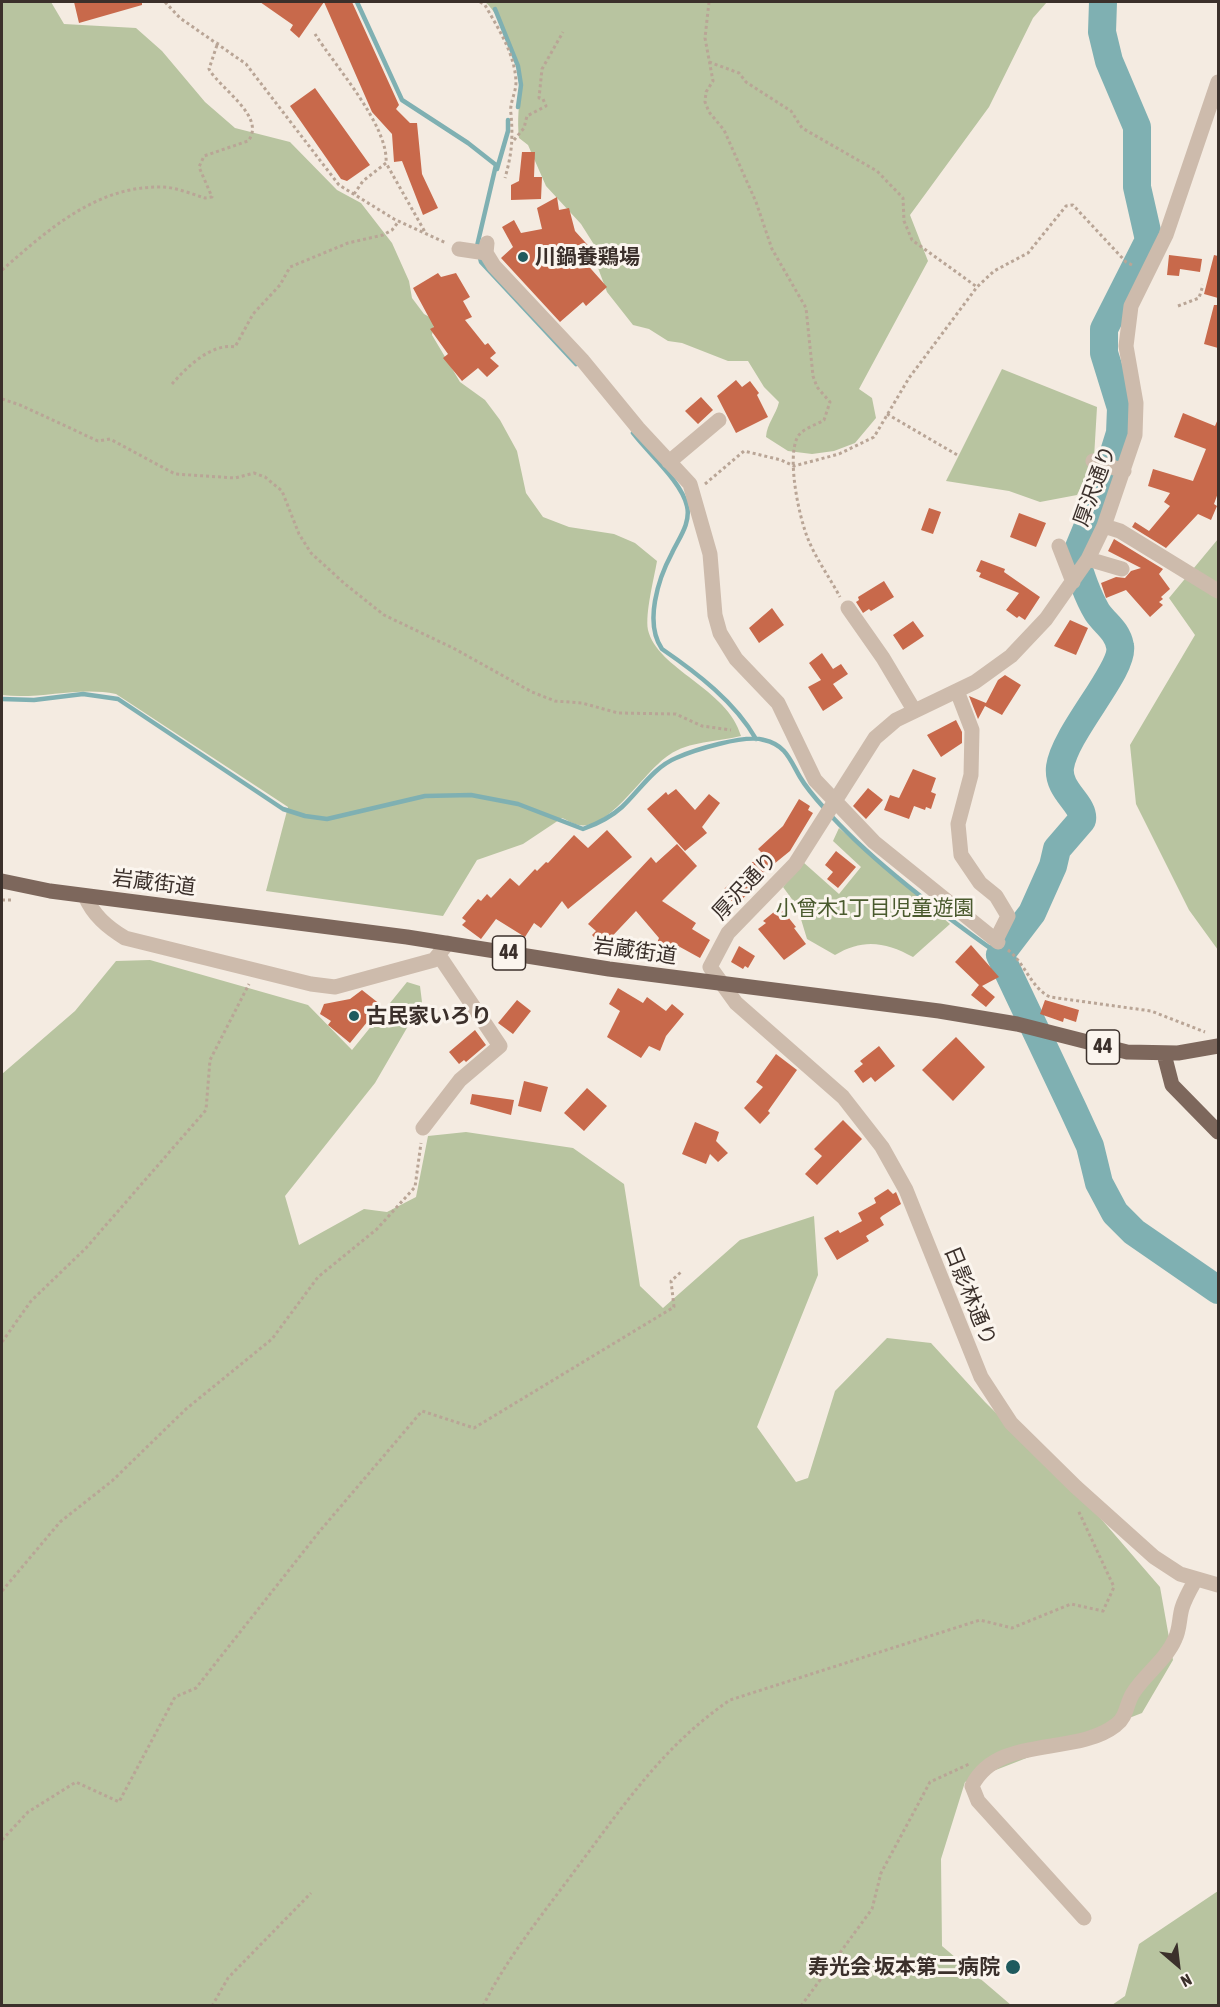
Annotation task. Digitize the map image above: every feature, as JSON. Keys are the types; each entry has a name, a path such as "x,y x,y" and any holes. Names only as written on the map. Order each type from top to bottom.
{"main road":[{"name":"岩蔵街道","path":"2,881 85,896 444,950 722,983 1017,1024 1113,1049 1164,1054"},
{"name":"44","path":"1164,1054 1218,1046"},
{"path":"1164,1054 1172,1085 1218,1132"}],"street":[{"name":"厚沢通り","path":"722,983 710,967 716,951 741,918 795,864 875,738 896,720 990,673 1011,656 1032,636 1088,559 1104,526 1109,466 1135,435 1137,414 1126,345 1131,306 1166,235 1218,82"},
{"path":"477,250 583,361 687,480 693,491 710,554 720,633 736,659 778,703 808,769 831,806 997,941 1008,916 996,896 980,883 961,855 958,825 971,775 972,730 957,691"},
{"path":"669,462 719,420"},
{"path":"1104,526 1120,531 1218,591"},
{"path":"1059,546 1073,582"},
{"path":"1088,559 1122,569"},
{"path":"848,608 883,658 914,710"},
{"path":"85,896 91,910 111,930 125,938 256,969 282,978 335,987 444,950 500,1046 460,1080 423,1128"},
{"name":"日影林通り","path":"722,983 736,1003 823,1077 867,1125 906,1190 981,1377 997,1405 1021,1435 1168,1568 1218,1585"},
{"path":"1084,1918 978,1801 972,1786 980,1774 996,1762 1023,1749 1073,1744 1115,1726 1127,1711 1130,1697 1145,1674 1167,1654 1175,1641 1182,1607 1196,1579"}],"path":[{"path":"165,2 180,18 218,42 246,64 334,180 399,221 426,233 477,250"},
{"path":"480,2 486,4 505,40 514,68 516,85 510,112 514,140 505,178"},
{"path":"709,2 705,39 713,81 706,92 705,102 709,112 724,130 756,202 772,249 806,308 813,376 817,387 830,402 824,420 806,430 796,440 794,466 801,512 809,540 848,608"},
{"path":"514,140 524,128 527,116 546,106 543,99 539,98 542,69 563,32"},
{"path":"315,34 345,75 384,140 386,163 426,233"},
{"path":"2,270 60,223 89,203 104,197 135,189 162,187 205,198 212,196 198,167 204,156 248,141 252,136 253,125 244,107 222,87 209,69 218,42"},
{"path":"709,62 739,73 746,82 791,111 802,128 877,171 903,198 904,221 912,240 977,287"},
{"path":"354,194 363,181 386,163"},
{"path":"693,491 706,484 744,451 781,459 794,466 839,454 874,437 909,378 977,287 994,271 1028,253 1069,205 1073,205 1126,262"},
{"path":"172,384 194,363 216,348 226,345 235,347 253,314 280,285 290,267 348,243 383,235 392,231 399,221"},
{"path":"1178,306 1199,298 1203,285"},
{"path":"2,399 98,441 110,439 175,474 235,478 254,473 265,477 282,491 299,534 310,553 384,615 455,649 532,692 555,701 582,703 618,714 676,714 702,726 731,730"},
{"path":"887,414 959,456"},
{"path":"1013,953 1039,990 1050,997 1151,1011 1208,1032"},
{"path":"2,1342 32,1300 86,1248 206,1110 210,1060 256,969"},
{"path":"2,1591 60,1522 112,1481 186,1409 272,1339 318,1277 377,1229 415,1188 423,1128"},
{"path":"2,1840 28,1812 76,1782 119,1802 175,1697 196,1688 319,1532 422,1411 474,1428 674,1307 671,1281 681,1272"},
{"path":"483,2006 504,1965 654,1765 703,1719 730,1700 980,1620 1012,1628 1071,1604 1103,1611 1114,1587 1078,1512 1073,1484"},
{"path":"801,2006 872,1909 881,1873 930,1782 989,1755 996,1762"},
{"path":"212,2006 228,1978 311,1893"}],"green space":[{"path":"2,2 51,2 64,24 136,28 162,51 205,102 235,128 290,142 337,190 361,203 392,243 409,281 412,298 424,314 435,320 432,335 460,382 485,400 500,420 517,451 526,493 543,517 569,527 614,534 635,543 657,561 647,623 654,644 664,656 722,705 734,720 741,736 694,744 677,750 659,763 626,798 602,819 590,824 579,825 562,818 523,844 477,860 443,916 266,891 288,807 116,694 88,691 31,696 2,695"},
{"path":"485,2 1047,2 1033,18 989,107 910,215 928,261 859,389 872,398 876,418 855,443 834,451 812,454 788,451 766,437 779,402 764,387 748,361 728,361 682,343 668,341 649,329 633,325 607,292 595,260 593,243 581,224 546,186 528,145 519,138 521,78 515,54 498,18"},
{"path":"1002,369 1097,407 1094,458 1077,495 1040,502 1009,491 946,481"},
{"path":"1218,539 1218,950 1189,910 1136,804 1130,745 1195,635 1169,598"},
{"name":"小曾木1丁目児童遊園","path":"839,828 950,924 913,957 884,945 874,944 855,946 835,955 807,939 797,906 783,887 803,862 839,894 861,867 833,841"},
{"path":"150,960 308,1005 352,1050 407,982 420,986 422,1002 375,1083 285,1196 299,1245 364,1209 387,1212 416,1197 428,1136 466,1132 573,1148 624,1184 640,1286 663,1308 740,1240 814,1216 818,1275 757,1427 796,1482 808,1478 835,1391 887,1338 931,1343 985,1402 1089,1505 1160,1587 1173,1660 1142,1713 965,1782 941,1859 942,1946 1011,2005 2,2005 2,1074 75,1011 116,961"},
{"path":"1218,1891 1218,2005 1112,2005 1125,1996 1139,1944"}],"building":[{"path":"74,2 142,2 142,5 79,23"},
{"path":"260,2 324,2 299,38 290,30 293,25"},
{"path":"324,2 352,2 399,105 396,109 410,123 417,123 422,174 438,208 423,215 402,161 394,162 392,134 372,112"},
{"path":"315,88 370,165 347,181 341,179 290,106"},
{"path":"522,152 535,152 534,177 542,177 541,199 511,200 511,185 519,181"},
{"path":"557,197 559,210 569,208 575,231 594,252 584,261 607,287 586,306 583,302 560,322 501,258 513,247 502,227 514,220 521,233 542,229 537,208"},
{"path":"1169,255 1202,259 1200,272 1180,269 1179,276 1167,275"},
{"path":"1214,255 1218,256 1218,298 1204,294"},
{"path":"438,273 441,277 456,273 470,297 463,301 472,317 465,320 485,345 488,343 496,353 490,358 499,366 487,377 478,368 462,381 443,358 448,354 430,329 434,327 413,288"},
{"path":"1214,305 1218,305 1218,348 1204,344"},
{"path":"736,380 742,387 750,381 759,393 757,395 768,417 736,433 717,396"},
{"path":"701,397 713,410 698,424 685,411"},
{"path":"1183,413 1215,426 1218,419 1218,493 1214,504 1217,506 1211,520 1198,514 1166,548 1132,527 1135,522 1149,531 1170,506 1164,502 1170,493 1148,486 1153,469 1193,481 1206,449 1174,437"},
{"path":"929,508 941,512 933,534 921,530"},
{"path":"1019,513 1046,523 1036,547 1010,537"},
{"path":"1114,539 1163,569 1159,574 1170,589 1161,597 1163,599 1159,602 1163,605 1150,617 1126,590 1106,598 1101,583 1116,577 1125,578 1131,571 1141,568 1108,551"},
{"path":"981,560 1005,569 1004,572 1040,597 1025,620 1019,616 1017,618 1006,610 1019,593 979,577 981,573 976,571"},
{"path":"884,581 894,597 871,611 869,609 863,613 856,602 859,600 858,597"},
{"path":"772,608 784,625 759,643 749,628"},
{"path":"1070,620 1088,628 1076,655 1054,646"},
{"path":"913,621 924,636 903,650 893,635"},
{"path":"822,653 833,669 841,664 848,674 833,684 843,698 823,711 808,687 821,680 809,663"},
{"path":"1005,675 1021,685 1002,715 985,706 978,719 969,696 986,703 998,680"},
{"path":"956,720 962,732 962,743 941,757 927,735"},
{"path":"913,769 936,778 931,792 936,794 931,809 926,807 925,810 914,806 909,819 884,810 890,795 899,798"},
{"path":"868,788 883,800 866,819 853,806"},
{"path":"676,789 695,810 709,794 720,803 702,827 707,833 685,851 647,809 666,792 668,795"},
{"path":"799,799 810,806 808,810 813,813 790,851 753,881 755,887 736,905 722,891 759,856 761,852 758,849 783,826"},
{"path":"607,830 632,857 568,909 562,901 541,928 534,923 525,937 496,919 481,939 462,925 466,921 462,918 478,899 481,901 487,894 491,898 510,878 519,886 535,869 537,871 546,862 548,863 574,835 588,848"},
{"path":"677,844 697,866 662,901 696,923 692,929 710,940 700,958 680,947 675,955 657,943 659,938 636,911 603,946 592,935 596,931 588,924 651,857 656,863"},
{"path":"836,851 856,867 838,888 827,879 833,872 825,865"},
{"path":"780,907 806,944 784,960 758,929 766,923 763,921"},
{"path":"971,945 999,977 982,986 995,997 986,1007 971,995 979,985 955,962"},
{"path":"739,946 755,956 748,968 745,966 743,969 731,962"},
{"path":"618,988 643,1003 647,997 666,1011 672,1004 684,1014 666,1036 660,1051 649,1046 641,1058 607,1037 620,1011 609,1004"},
{"path":"362,990 381,1005 350,1043 328,1025 331,1021 320,1014 324,1004 350,999"},
{"path":"517,1000 531,1011 513,1034 498,1023"},
{"path":"1045,1000 1079,1010 1076,1022 1064,1018 1063,1022 1040,1014"},
{"path":"475,1030 486,1045 466,1062 464,1060 459,1064 449,1052"},
{"path":"956,1037 985,1067 953,1101 922,1070"},
{"path":"879,1046 895,1066 875,1082 871,1077 863,1083 854,1071 863,1064 860,1061"},
{"path":"776,1054 797,1070 768,1111 770,1113 760,1124 744,1108 763,1087 756,1082"},
{"path":"524,1081 548,1087 541,1112 518,1106"},
{"path":"587,1088 607,1106 584,1131 564,1113"},
{"path":"472,1094 514,1100 511,1115 470,1104"},
{"path":"843,1120 862,1139 817,1185 805,1174 822,1156 814,1149"},
{"path":"695,1122 719,1132 716,1141 728,1153 718,1162 710,1154 706,1164 682,1154"},
{"path":"888,1189 893,1194 896,1192 901,1204 880,1218 884,1225 866,1236 869,1241 837,1260 824,1238 838,1230 840,1233 862,1221 858,1213 876,1203 874,1198"}],"waterway":[{"path":"357,2 402,100 468,143 496,165 477,246 481,262 576,364"},
{"path":"1103,2 1102,32 1109,61 1137,127 1137,187 1149,240 1104,329 1104,353 1121,408 1120,433 1101,494 1075,557 1093,606 1114,631 1120,646 1119,656 1105,685 1072,737 1060,767 1060,776 1066,790 1079,808 1082,820 1057,849 1053,866 1032,913 1000,955 1090,1146 1099,1183 1115,1213 1134,1232 1218,1290"},
{"path":"495,9 518,66 521,85 518,107"},
{"path":"497,169 508,131 508,120"},
{"path":"633,433 679,487 688,512 684,530 658,588 654,614 657,638 662,649 702,678 726,701 756,739"},
{"path":"2,699 34,700 83,694 118,699 283,809 305,816 327,819 425,796 471,795 518,804 583,829 618,811 654,773 676,758 733,741 764,740 782,749 812,794 843,829 932,905 1000,955"}],"place":[{"name":"川鍋養鶏場","path":"523,257"},
{"name":"古民家いろり","path":"354,1016"},
{"name":"寿光会 坂本第二病院","path":"1013,1967"}]}
